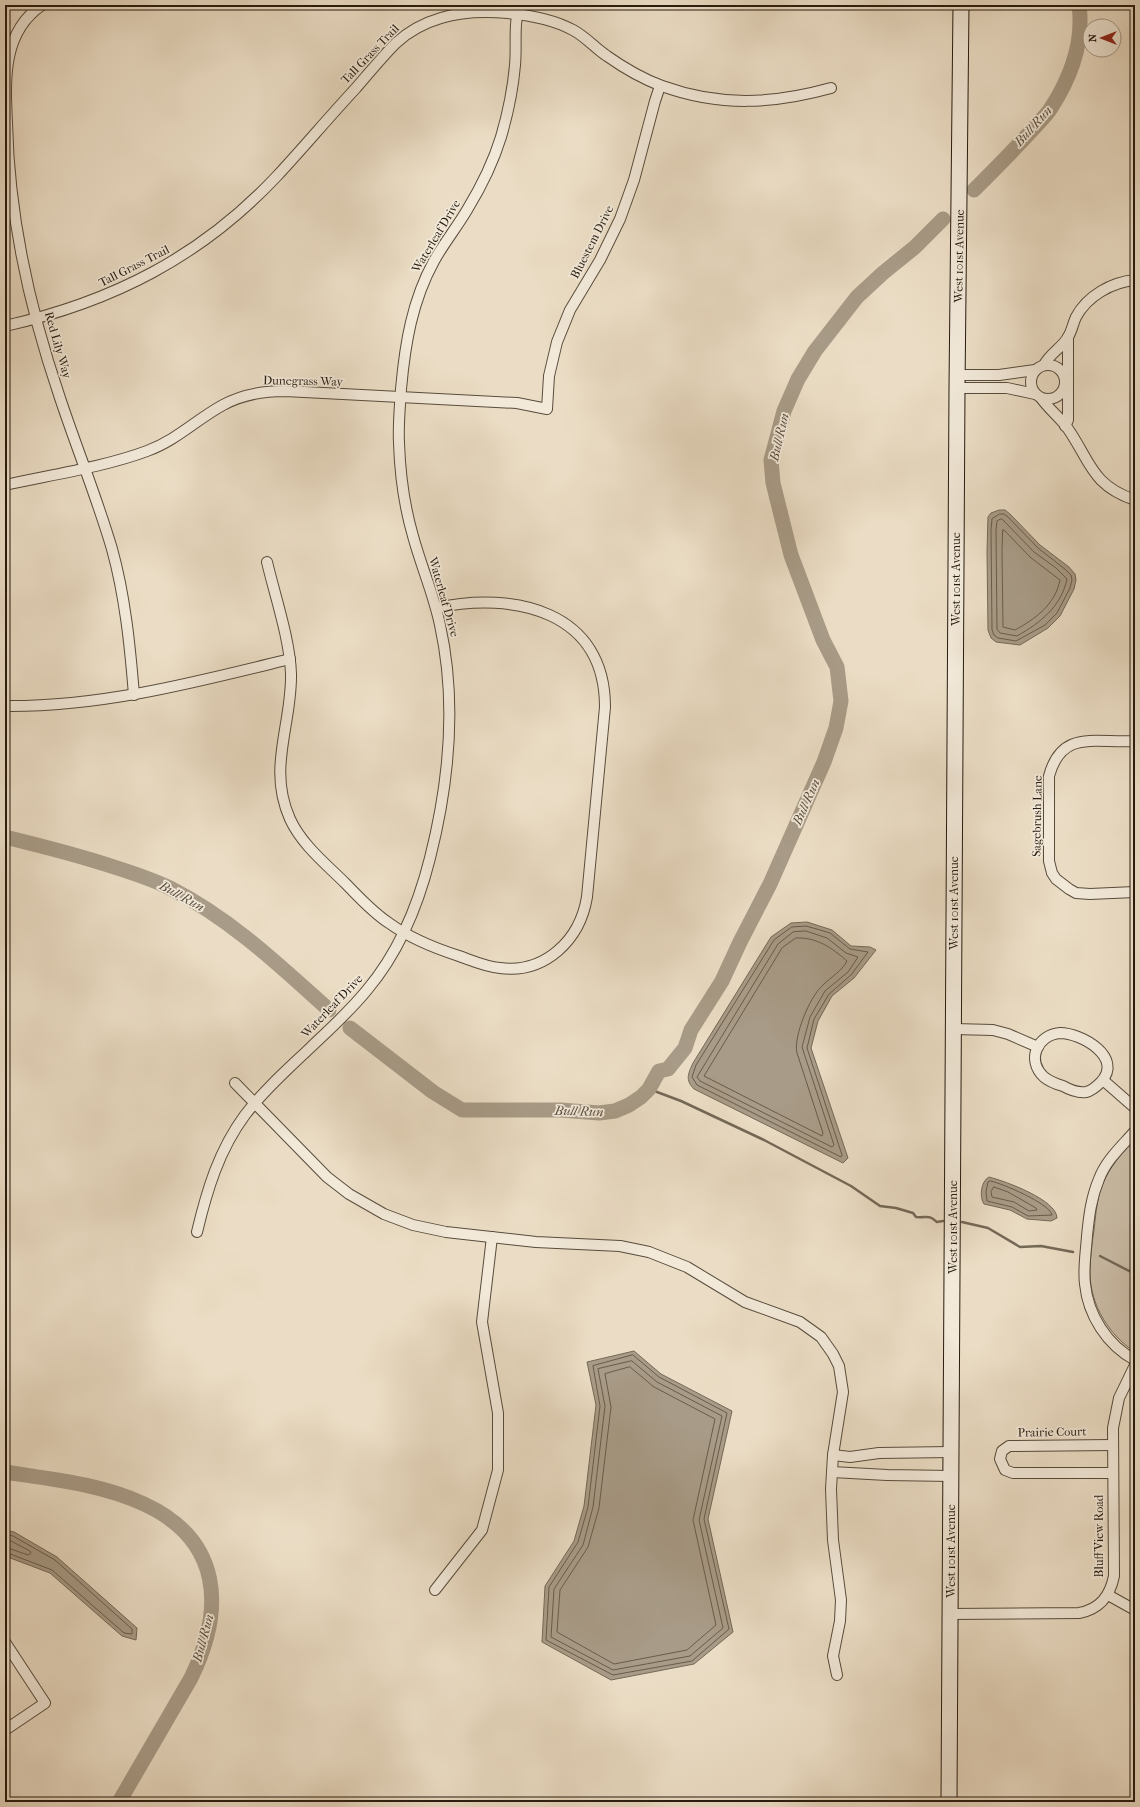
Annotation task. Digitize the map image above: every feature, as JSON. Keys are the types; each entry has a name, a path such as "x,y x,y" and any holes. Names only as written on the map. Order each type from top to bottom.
{"street":[{"name":"Red Lily Way","path":"42,5 22,24 15,36 8,55 6,111 8,185 21,255 37,318 60,398 104,524 117,570 128,626 134,695"},
{"name":"West 101st Avenue","path":"949,1802 957,381 961,5"},
{"name":"Tall Grass Trail","path":"5,326 77,307 132,283 190,250 222,227 246,207 276,176 389,49 410,32 433,20 458,14 516,8 568,27 582,35 619,64 660,86 700,97 750,101 788,98 832,88"},
{"name":"Waterleaf Drive","path":"197,1232 209,1188 221,1155 232,1135 254,1104 365,992 393,953 404,933 413,912 430,860 441,809 446,768 449,699 444,649 436,608 413,539 403,494 399,442 406,340 410,321 420,290 433,262 466,212 483,182 501,135 510,105 513,80 516,8"},
{"name":"Bluestem Drive","path":"547,409 549,376 556,342 570,310 603,253 620,219 634,180 660,86"},
{"path":"1065,426 1068,420 1068,337 1076,317 1092,299 1108,288 1121,282 1135,280"},
{"path":"1068,337 1048,357 1030,382 1038,396 1065,426 1094,473 1113,490 1135,500"},
{"path":"957,381 1052,365 1059,368 1067,381"},
{"path":"957,381 1007,388 1049,399 1056,397 1064,389 1067,381"},
{"name":"Dunegrass Way","path":"5,485 136,455 154,448 181,434 223,405 256,393 285,391 517,403 547,409"},
{"path":"266,562 290,659 291,683 279,769 281,790 288,812 297,831 311,849 372,910 404,933 430,946 489,966 507,969 528,966 554,955 573,936 584,913 588,890 605,707 605,688 602,675 591,650 577,633 565,623 551,615 533,608 488,602 463,603 436,608"},
{"path":"5,706 56,704 134,695 179,686 290,659"},
{"name":"Sagebrush Lane","path":"1135,740 1087,741 1073,743 1061,752 1052,766 1049,776 1049,861 1052,873 1069,889 1083,894 1116,894 1135,892"},
{"path":"954,1030 993,1030 1038,1047"},
{"path":"1060,1033 1069,1034 1093,1044 1105,1058 1106,1068 1103,1080 1094,1088 1084,1092 1074,1091 1048,1080 1041,1073 1036,1063 1036,1052 1038,1047 1047,1036 1060,1033"},
{"path":"1103,1080 1135,1108"},
{"path":"235,1083 327,1177 349,1194 371,1207 399,1219 430,1229 542,1242 620,1246 644,1251 687,1267 745,1302 806,1325 821,1338 829,1348 841,1373 842,1398 833,1455 832,1472 832,1530 841,1600 840,1621 833,1656 837,1675"},
{"path":"1135,1131 1112,1157 1099,1178 1090,1209 1085,1266 1086,1295 1098,1323 1112,1342 1135,1360"},
{"path":"435,1590 482,1530 498,1470 498,1413 482,1322 492,1237"},
{"name":"Bluff View Road","path":"950,1614 1079,1613 1092,1610 1108,1595 1112,1583 1114,1568 1112,1445 1116,1406 1135,1365"},
{"name":"Prairie Court","path":"1112,1445 1009,1446 1002,1451 1000,1460 1004,1470 1013,1473 1112,1473"},
{"path":"833,1455 850,1457 879,1453 951,1452"},
{"path":"832,1472 951,1476"},
{"path":"1108,1595 1135,1610"},
{"path":"5,1642 45,1703 5,1730"}],"shaded area":[{"path":"1135,1140 1135,1352 1117,1337 1103,1318 1093,1296 1090,1272 1096,1210 1102,1185 1111,1168"}],"water":[{"path":"999,510 1005,510 1010,514 1040,545 1069,567 1075,574 1076,580 1074,589 1060,616 1048,628 1020,645 996,642 991,638 988,630 988,517 991,513"},
{"path":"807,922 832,930 851,946 870,947 876,950 854,978 832,996 818,1021 811,1048 848,1158 843,1163 694,1089 688,1080 693,1063 771,937 791,923"},
{"path":"989,1177 1018,1187 1040,1198 1055,1211 1057,1218 1051,1221 1027,1219 1010,1210 984,1204 981,1193 984,1182"},
{"path":"634,1351 661,1374 732,1411 708,1519 733,1632 694,1664 611,1680 542,1642 545,1586 574,1541 584,1506 596,1405 587,1362"},
{"path":"5,1530 14,1532 57,1557 137,1628 136,1640 122,1636 50,1573 5,1556"}],"waterway":[{"name":"Bull Run","path":"974,190 1045,116 1065,84 1078,46 1080,32 1079,5"},
{"name":"Bull Run","path":"350,1028 433,1092 462,1110 561,1110 599,1113 615,1111 629,1105 641,1097 649,1089 659,1071 668,1069 685,1048 691,1030 722,981 770,884 824,762 836,728 841,701 837,667 823,640 791,555 773,483 771,460 784,411 798,379 815,351 857,297 883,273 915,247 943,219"},
{"name":"Bull Run","path":"5,837 100,863 142,876 170,888 192,900 234,928 273,960 329,1010"},
{"path":"649,1089 681,1101 764,1140 851,1186 880,1206 896,1208 913,1213 916,1217 930,1217 937,1222 943,1221"},
{"path":"962,1222 988,1228 1020,1247 1041,1246 1073,1252"},
{"path":"1100,1256 1135,1274"},
{"name":"Bull Run","path":"5,1472 76,1483 128,1497 144,1504 170,1519 189,1537 202,1557 210,1579 212,1602 209,1627 202,1652 191,1678 119,1802"}]}
